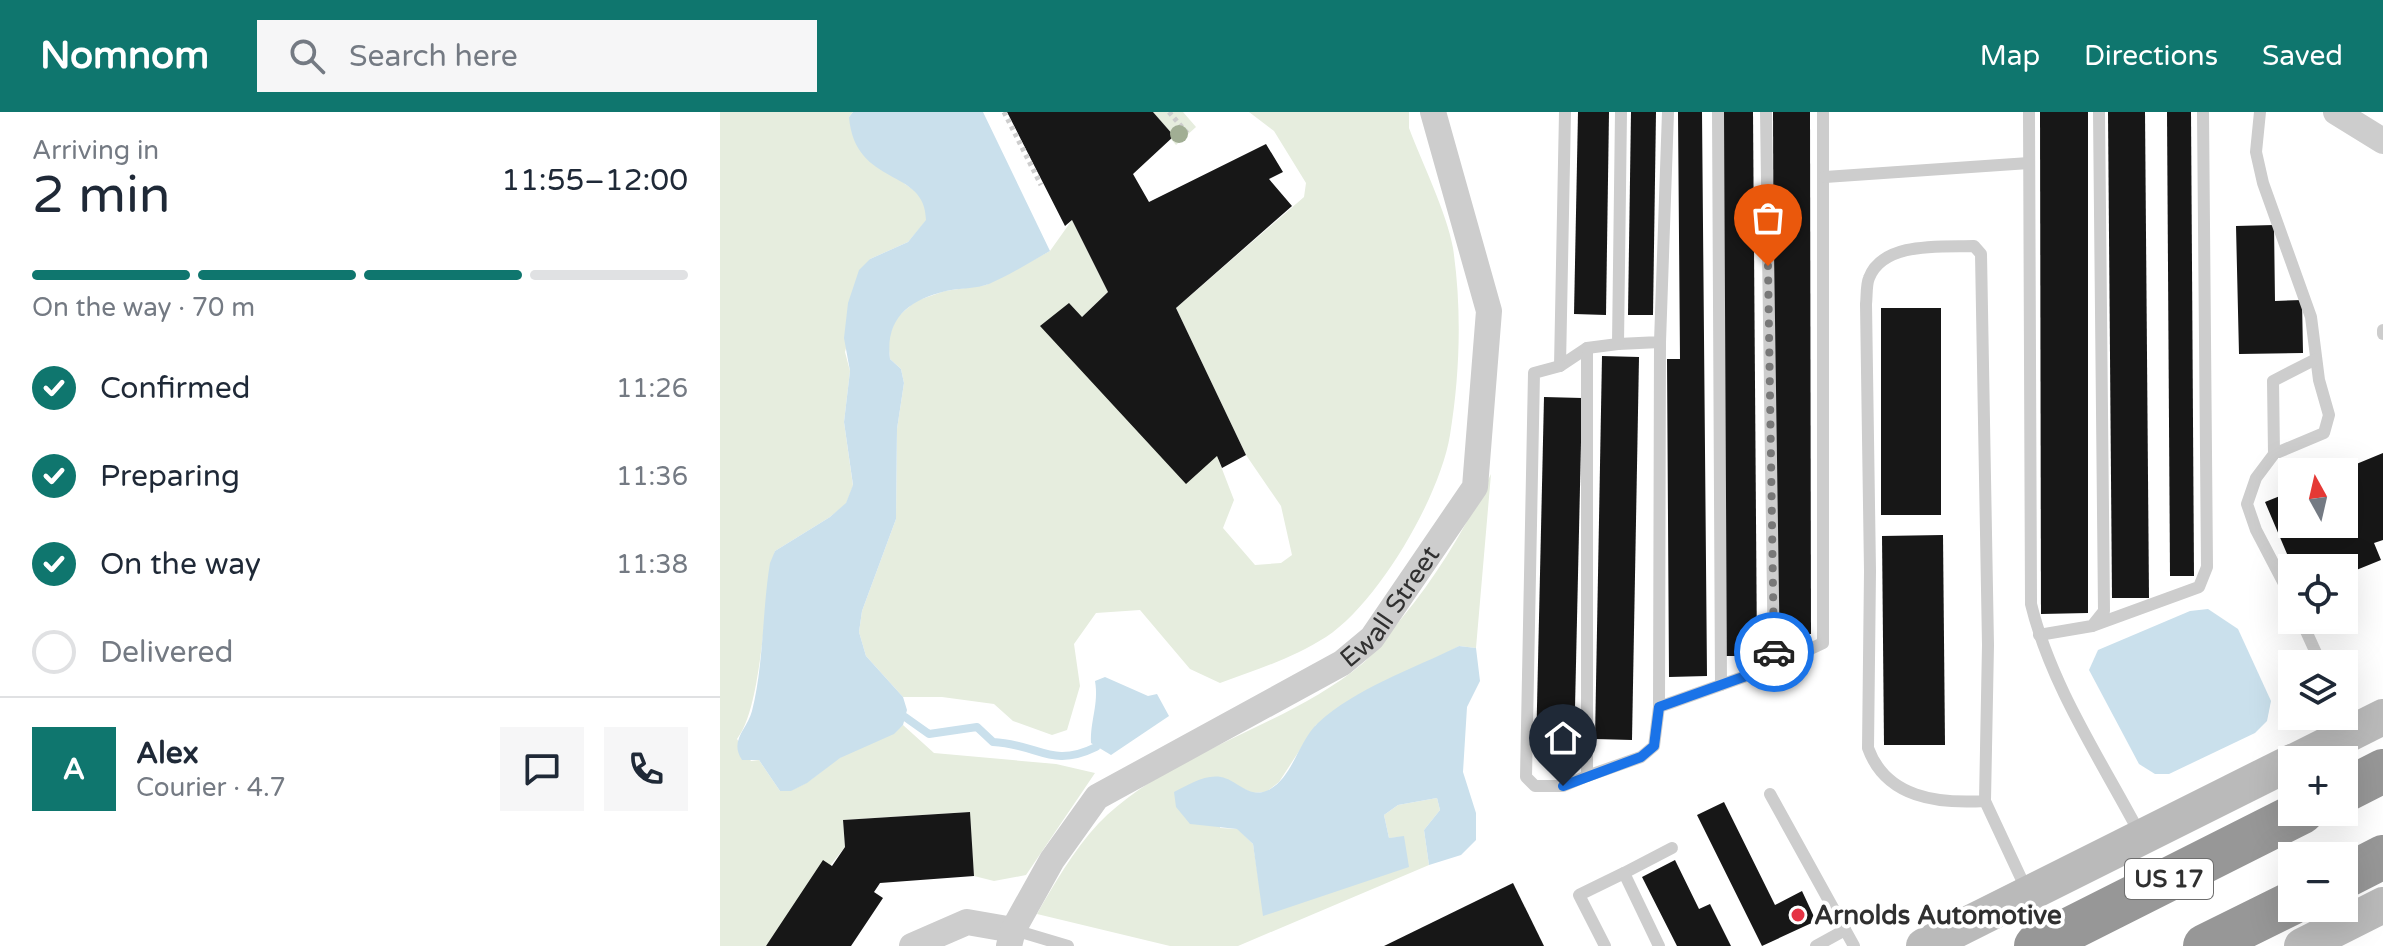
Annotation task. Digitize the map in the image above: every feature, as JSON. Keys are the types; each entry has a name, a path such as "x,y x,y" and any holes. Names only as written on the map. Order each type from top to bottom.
{"highway":[{"path":"2358,784 2383,771"},
{"name":"US 17","path":"2036,946 2278,824"},
{"path":"2358,870 2383,857"},
{"name":"US 17","path":"2205,946 2278,910"}],"street":[{"name":"Ewall Street","path":"1011,938 1072,826 1097,797 1342,663 1372,638 1475,487 1489,311 1433,112"},
{"path":"2336,112 2383,141"},
{"path":"2319,746 2360,722"},
{"path":"1924,946 2278,769"},
{"path":"2302,946 2383,905"},
{"path":"912,946 967,922 1011,938"}],"lane":[{"path":"1560,366 1565,112"},
{"path":"1618,344 1621,112"},
{"path":"1660,342 1587,348 1560,366 1534,373 1526,777 1535,786 1563,786 1641,757 1654,746 1659,707 1660,342 1668,112"},
{"path":"1718,112 1721,685"},
{"path":"1766,112 1774,666"},
{"path":"1659,707 1774,666 1823,643 1823,112"},
{"path":"2029,112 2031,604 2039,635 2063,690 2142,837"},
{"path":"2092,626 2104,611 2099,112"},
{"path":"2039,635 2092,626 2199,587 2207,567 2203,112"},
{"path":"2260,112 2256,152 2263,183 2311,317 2316,359 2329,415 2324,433 2274,454 2256,478 2247,504 2256,530 2278,572"},
{"path":"1825,177 2029,163"},
{"path":"1985,801 1949,803 1903,792 1875,768 1868,748 1870,571 1866,304 1869,277 1884,258 1920,248 1974,246 1981,254 1988,645 1985,801 2028,894"},
{"path":"1587,348 1587,776"},
{"path":"2274,454 2273,381 2316,359"},
{"path":"1770,794 1854,946"},
{"path":"1605,946 1579,895 1672,848"},
{"path":"1624,873 1659,946"},
{"path":"1816,946 1845,930"},
{"path":"1011,938 1068,946"}],"path":[{"path":"1004,112 1041,185"},
{"path":"1169,112 1188,134"}],"green space":[{"path":"720,112 853,112 849,117 905,184 921,195 926,204 926,221 908,242 870,259 845,352 850,371 844,422 853,486 846,504 775,551 752,702 737,739 751,761 759,760 780,791 805,783 841,757 889,735 903,725 934,753 1056,764 1095,773 1026,875 994,881 974,876 969,812 843,820 845,847 766,946 720,946"},
{"path":"1153,112 1183,112 1196,127 1176,145 1171,139 1174,136"},
{"path":"1249,112 1409,112 1409,128 1450,234 1458,294 1459,342 1453,412 1444,460 1434,488 1404,546 1366,600 1326,637 1287,657 1220,683 1190,669 1140,610 1096,613 1074,644 1080,686 1067,730 1052,735 1013,721 994,704 942,697 903,697 866,656 859,632 862,611 896,519 897,429 904,383 901,369 890,359 888,340 896,318 916,301 945,291 986,285 1050,251 1072,220 1108,292 1082,317 1041,326 1217,456 1234,500 1223,528 1255,565 1281,563 1292,555 1281,506 1246,455 1176,308 1304,197 1306,183 1274,131"},
{"path":"1491,474 1476,648 1459,646 1316,725 1279,782 1266,792 1252,793 1220,777 1220,828 1238,829 1253,844 1264,915 1404,837 1389,838 1384,815 1398,805 1437,798 1440,810 1424,830 1429,865 1238,946 1170,946 1037,914 1081,845 1098,824 1126,799 1191,759 1298,706 1366,660 1433,576 1470,516"}],"water":[{"path":"853,112 983,112 1050,251 989,284 946,291 921,300 902,313 891,332 890,359 901,369 904,383 897,429 896,519 862,611 859,632 866,656 903,697 907,710 903,725 894,734 840,758 791,791 780,791 759,760 742,760 737,747 750,718 756,693 770,563 775,551 830,517 846,503 853,485 844,422 850,371 844,338 848,303 859,270 870,259 908,242 926,220 923,203 915,192 864,156 854,140 849,117"},
{"path":"2208,609 2238,629 2271,701 2267,721 2255,733 2169,774 2155,774 2139,764 2089,670 2098,650 2190,611"},
{"path":"1459,646 1476,648 1480,681 1467,707 1463,772 1476,813 1476,840 1461,855 1429,865 1424,830 1440,810 1437,798 1398,805 1384,815 1389,838 1404,836 1409,867 1263,916 1253,844 1237,829 1190,824 1176,807 1174,792 1215,776 1254,792 1266,791 1282,779 1311,731 1333,711 1367,689"},
{"path":"1105,677 1148,696 1157,694 1169,716 1111,755 1091,743 1095,681"}],"building":[{"path":"1007,112 1153,112 1174,136 1133,174 1149,202 1266,144 1283,172 1269,179 1292,206 1176,308 1246,455 1222,468 1217,456 1186,484 1040,326 1069,303 1082,317 1108,292 1072,220 1065,226"},
{"path":"1578,112 1609,112 1606,315 1574,314"},
{"path":"1631,112 1656,112 1653,315 1628,315"},
{"path":"1678,112 1702,112 1707,676 1669,677 1667,359 1680,359"},
{"path":"1723,112 1753,112 1757,656 1726,656"},
{"path":"1773,112 1810,112 1811,634 1775,634"},
{"path":"2040,112 2088,112 2088,613 2041,614"},
{"path":"2108,112 2145,112 2149,598 2112,598"},
{"path":"2167,112 2191,112 2194,576 2170,576"},
{"path":"2274,225 2275,301 2302,300 2303,353 2239,354 2236,226"},
{"path":"1881,308 1941,308 1941,515 1881,515"},
{"path":"1602,356 1639,357 1632,740 1595,739"},
{"path":"1544,397 1582,398 1574,752 1536,751"},
{"path":"2383,453 2383,540 2374,543 2381,560 2358,569 2358,554 2287,554 2280,538 2358,538 2358,463"},
{"path":"2278,497 2278,533 2265,502"},
{"path":"1943,535 1945,745 1884,745 1882,536"},
{"path":"1724,802 1775,905 1802,891 1816,921 1762,946 1697,815"},
{"path":"970,812 974,876 880,883 874,892 883,898 851,946 766,946 823,860 832,866 845,847 843,820"},
{"path":"1675,860 1699,909 1710,904 1731,946 1677,946 1642,877"},
{"path":"1513,883 1544,946 1384,946"}],"waterway":[{"path":"905,717 929,734 977,727 993,742 1056,756 1081,753 1096,747"}],"way so far":[{"path":"1768,266 1774,652"}],"place":[{"name":"Arnolds Automotive","path":"1798,915"}],"route":[{"path":"1563,786 1641,757 1654,746 1659,707 1774,666 1774,652"}]}
